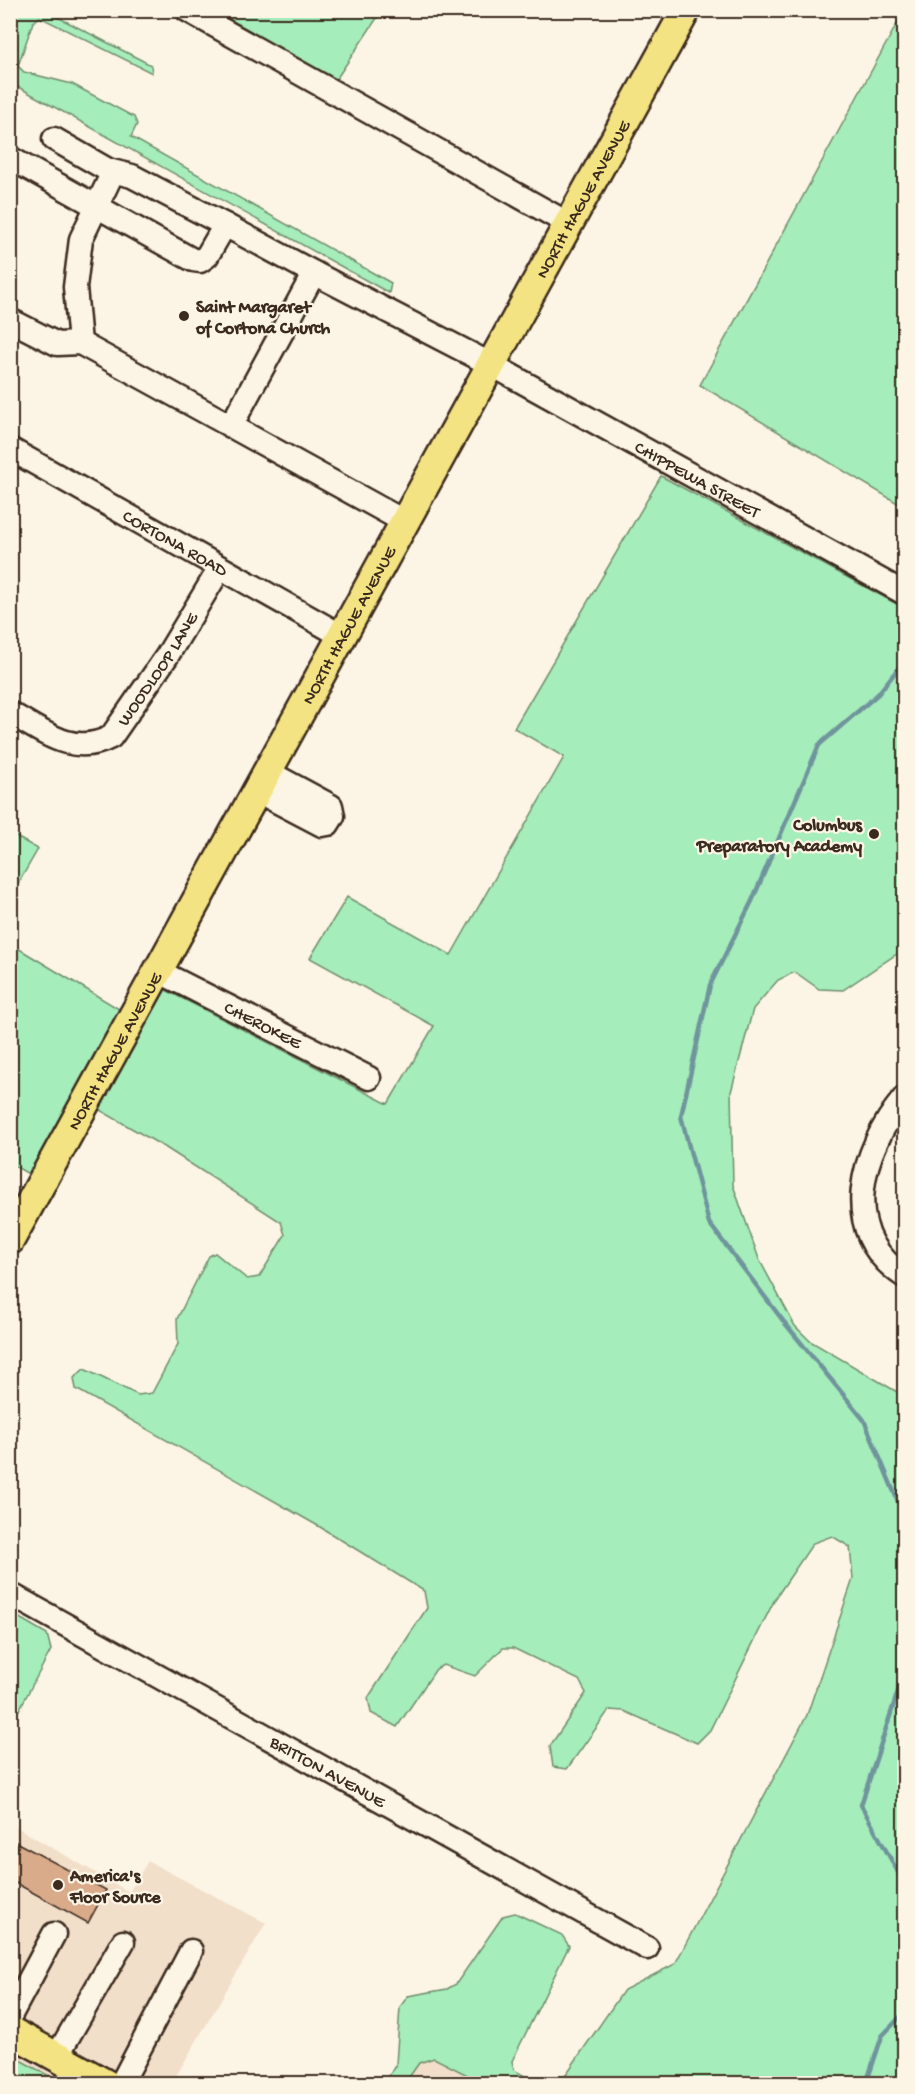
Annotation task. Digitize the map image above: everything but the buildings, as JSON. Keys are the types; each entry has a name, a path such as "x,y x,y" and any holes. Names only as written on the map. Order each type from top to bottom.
{"main road":[{"name":"NORTH HAGUE AVENUE","path":"10,1240 686,10"},
{"path":"10,2031 106,2084"}],"street":[{"path":"187,10 569,224"},
{"name":"CHIPPEWA STREET","path":"54,139 113,172 132,176 492,365 904,593"},
{"path":"10,158 193,260 200,261 207,256 225,225"},
{"path":"80,343 75,287 81,239 113,172"},
{"path":"231,426 314,273"},
{"path":"10,320 57,344 80,343 405,522"},
{"name":"CORTONA ROAD","path":"10,449 342,636"},
{"name":"WOODLOOP LANE","path":"10,713 57,739 71,744 97,744 111,737 167,656 220,568"},
{"name":"CHEROKEE","path":"158,971 369,1078"},
{"path":"904,1098 885,1127 870,1157 863,1179 861,1199 865,1222 872,1242 904,1276"},
{"name":"BRITTON AVENUE","path":"10,1594 647,1948"},
{"path":"10,2016 54,1934"},
{"path":"57,2056 123,1942"},
{"path":"121,2084 191,1952"}],"shaded area":[{"path":"11,1824 129,1892 148,1861 266,1923 172,2083 62,2083 11,2055"},
{"path":"434,2058 483,2083 405,2084 419,2063"}],"green space":[{"path":"11,10 46,11 151,65 152,73 40,17 33,22 18,66 24,72 72,84 134,117 137,124 131,137 391,283 389,293 11,83"},
{"path":"370,10 379,15 331,87 195,11"},
{"path":"904,11 904,507 700,385"},
{"path":"661,476 904,608 904,949 843,990 819,989 795,972 778,980 753,1009 731,1092 733,1185 759,1259 795,1326 810,1341 904,1396 904,2083 560,2083 624,1990 675,1964 807,1715 853,1579 850,1547 832,1536 813,1543 775,1599 710,1730 697,1743 624,1711 609,1710 567,1769 553,1767 550,1746 586,1693 579,1680 513,1648 503,1648 475,1676 443,1665 436,1669 397,1727 371,1713 368,1698 427,1608 424,1591 320,1527 76,1389 74,1378 84,1369 138,1395 152,1393 178,1344 177,1319 209,1256 215,1253 247,1279 259,1277 285,1235 281,1222 166,1148 98,1109 160,987 388,1104 434,1026 310,958 347,897 451,955 564,757 514,728"},
{"path":"11,834 38,849 11,896"},
{"path":"11,944 124,1012 32,1176 11,1164"},
{"path":"11,1613 47,1634 51,1650 11,1725"},
{"path":"515,1913 562,1935 569,1946 512,2061 514,2070 537,2083 483,2083 434,2058 419,2063 405,2083 385,2083 396,2064 400,2007 408,1996 447,1989 456,1984 503,1916"},
{"path":"11,2055 62,2083 11,2083"}],"waterway":[{"path":"904,661 878,694 819,745 752,901 710,985 681,1116 709,1223 784,1322 864,1420 904,1516"},
{"path":"904,1673 861,1805 904,1883"},
{"path":"866,2084 882,2036 904,2013"}],"place":[{"name":"Saint Margaret of Cortona Church","path":"184,316"},
{"name":"Columbus Preparatory Academy","path":"874,834"},
{"name":"America's Floor Source","path":"58,1885"}]}
